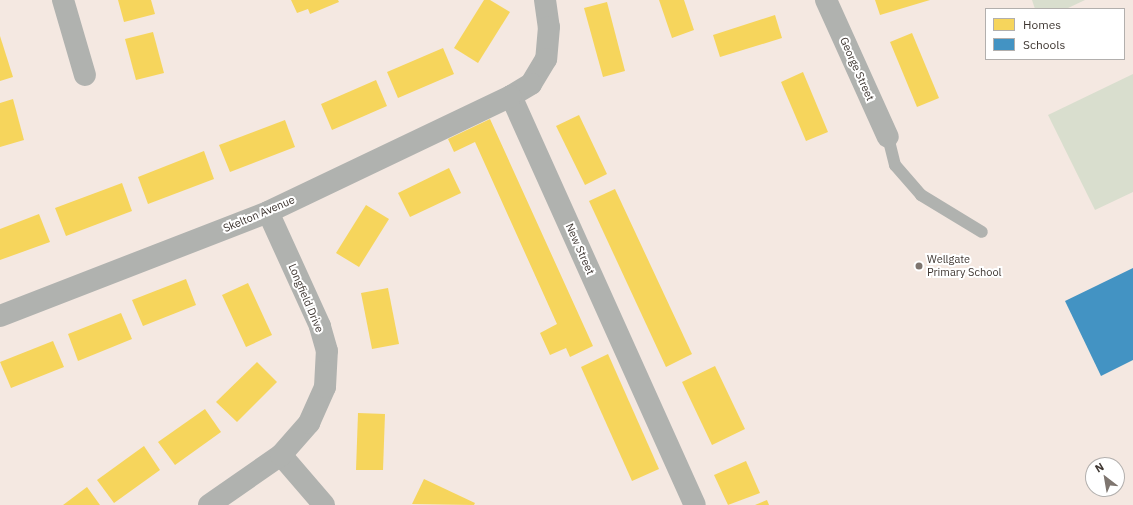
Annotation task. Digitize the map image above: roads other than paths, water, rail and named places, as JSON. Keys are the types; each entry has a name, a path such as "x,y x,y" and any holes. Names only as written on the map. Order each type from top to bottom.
{"street":[{"path":"63,0 85,75"},
{"path":"511,96 531,84 546,59 549,27 545,0"},
{"name":"George Street","path":"826,0 888,137"},
{"name":"Skelton Avenue","path":"0,316 268,212 511,96"},
{"name":"New Street","path":"511,96 695,505"},
{"name":"Longfield Drive","path":"209,505 281,454 309,423 325,387 327,351 320,326 268,212"},
{"path":"281,454 324,505"}],"lane":[{"path":"888,137 895,165 920,195 982,232"}],"place":[{"name":"Wellgate Primary School","path":"919,266"}]}
